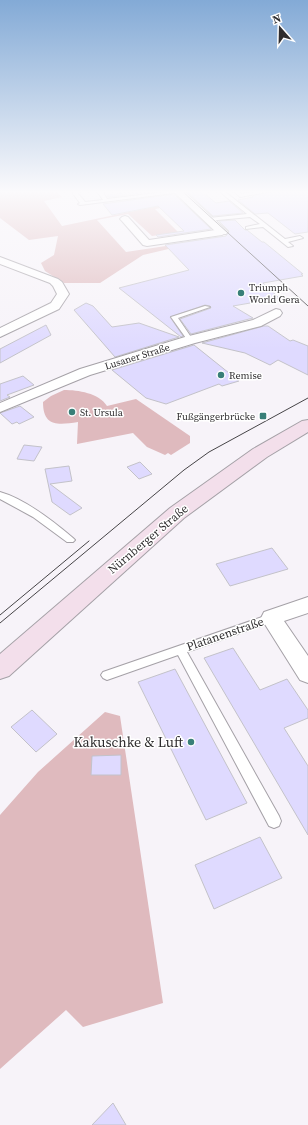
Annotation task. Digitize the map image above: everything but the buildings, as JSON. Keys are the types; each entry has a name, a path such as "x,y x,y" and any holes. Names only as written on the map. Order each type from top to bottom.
{"main road":[{"name":"Nürnberger Straße","path":"0,668 178,513 209,489 260,454 308,425"}],"street":[{"path":"0,260 54,281 58,284 63,294 55,306 0,333"},
{"name":"Lusaner Straße","path":"0,408 85,372 190,340 257,322 276,312"},
{"name":"Platanenstraße","path":"308,605 271,618 308,674"}],"lane":[{"path":"286,244 290,246"},
{"path":"190,340 174,317 207,307"},
{"path":"0,495 24,506 42,517 70,540"},
{"name":"Platanenstraße","path":"107,675 271,618"},
{"path":"180,649 274,821"}],"shaded area":[{"path":"56,244 118,244 126,252 179,244 177,247 143,255 100,283 64,283 45,271 41,263 54,255"},
{"path":"64,390 94,395 107,406 136,399 190,436 190,443 171,455 168,453 165,455 147,447 133,433 77,444 78,422 58,424 49,420 44,410 43,402 51,396"},
{"path":"105,712 120,716 163,1003 83,1027 66,1010 0,1069 0,815 38,772"}],"tram line":[{"path":"240,244 308,306"},
{"path":"0,623 184,470 209,452 308,398"},
{"path":"0,615 89,541"}],"place":[{"name":"Triumph World Gera","path":"241,293"},
{"name":"Remise","path":"221,375"},
{"name":"St. Ursula","path":"72,412"},
{"name":"Fußgängerbrücke","path":"263,416"},
{"name":"Kakuschke & Luft","path":"191,742"}]}
